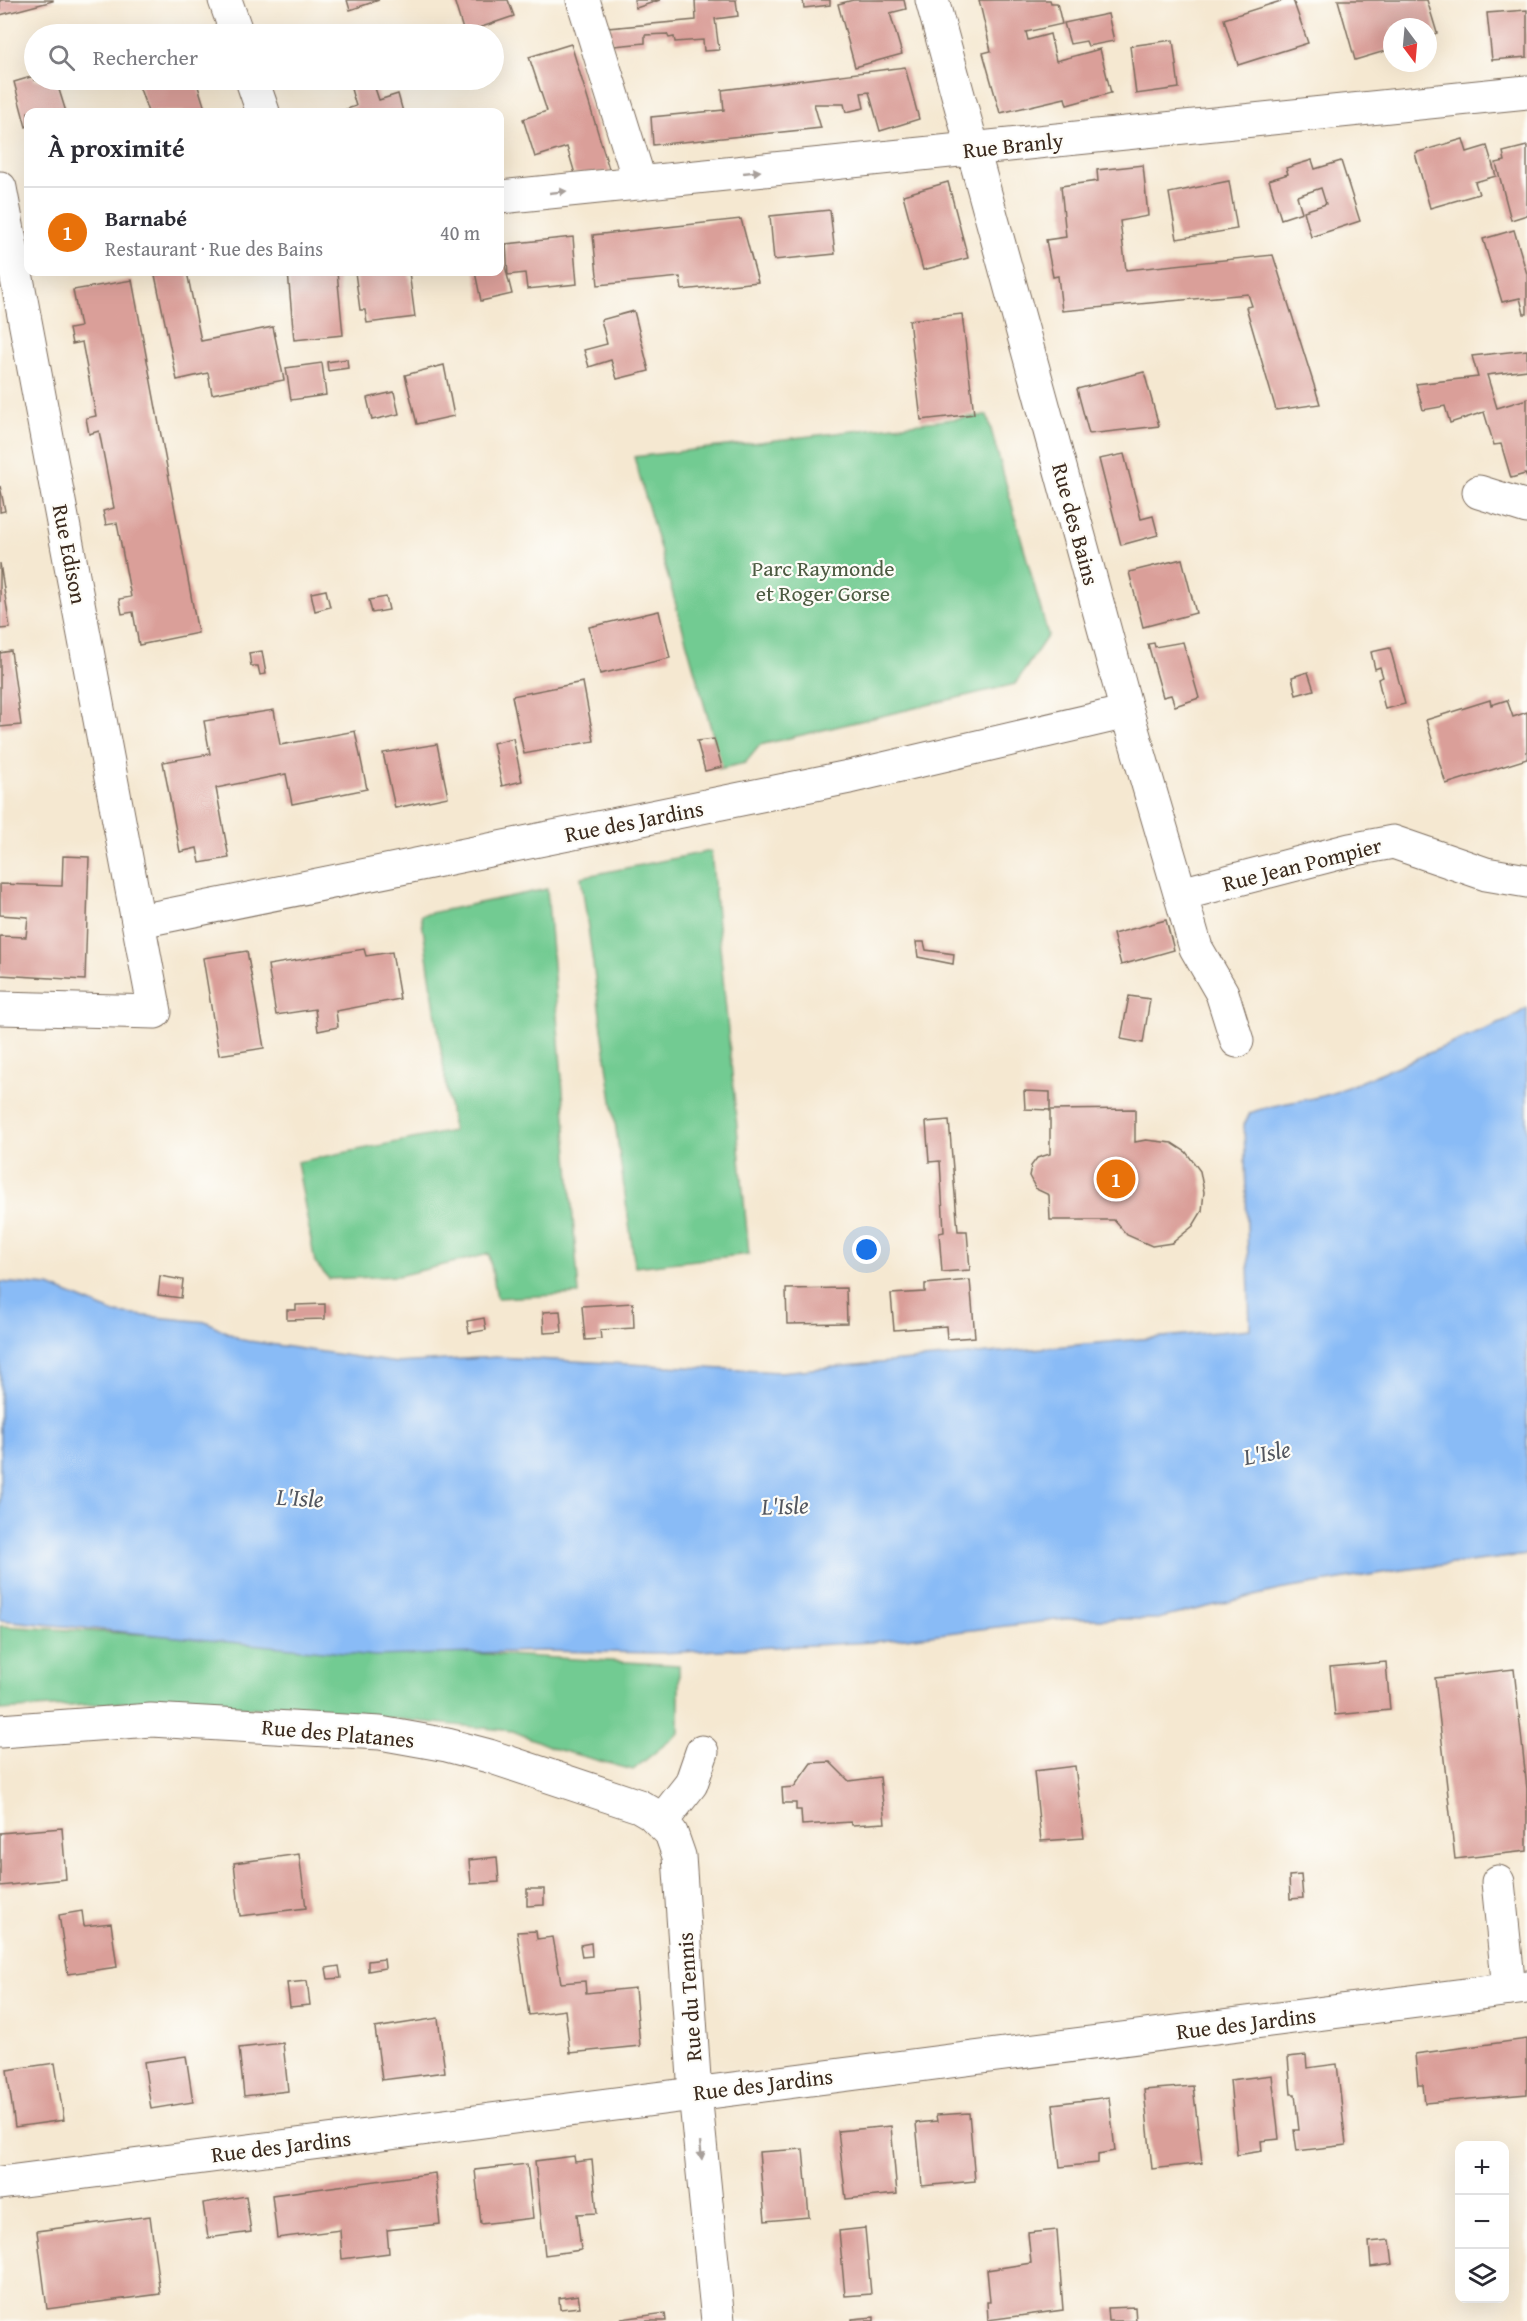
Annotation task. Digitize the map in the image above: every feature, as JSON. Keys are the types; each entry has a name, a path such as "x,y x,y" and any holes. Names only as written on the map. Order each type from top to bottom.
{"street":[{"path":"225,0 233,24"},
{"path":"583,0 640,183"},
{"name":"Rue des Bains","path":"932,0 975,149 1127,712 1196,948 1222,993 1237,1041"},
{"path":"255,90 262,108"},
{"name":"Rue Branly","path":"504,198 1527,92"},
{"name":"Rue Edison","path":"0,188 140,921 155,1012 0,1008"},
{"path":"1479,492 1527,507"},
{"name":"Rue des Jardins","path":"140,921 849,777 1127,712"},
{"name":"Rue Jean Pompier","path":"1181,894 1350,850 1393,842 1486,874 1527,881"},
{"name":"Rue des Platanes","path":"0,1731 151,1720 380,1733 447,1745 489,1756 624,1800 651,1813 661,1822"},
{"path":"661,1822 691,1784 702,1752"},
{"name":"Rue du Tennis","path":"661,1822 671,1833 679,1856 695,2093 718,2321"},
{"path":"1498,1882 1518,1988"},
{"name":"Rue des Jardins","path":"0,2182 1518,1988"}],"green space":[{"name":"Parc Raymonde et Roger Gorse","path":"987,415 1048,635 1015,684 760,745 745,763 718,769 714,739 634,457"},
{"path":"711,851 749,1254 635,1267 581,877"},
{"path":"547,889 579,1294 497,1298 489,1254 398,1276 329,1279 315,1263 297,1162 453,1131 421,915"},
{"path":"0,1626 679,1665 679,1733 633,1770 556,1749 513,1731 319,1711 136,1702 0,1710"}],"water":[{"name":"L'Isle","path":"1527,1008 1527,1555 1394,1571 1279,1590 1157,1619 1065,1619 872,1642 661,1653 542,1651 375,1656 0,1620 0,1282 49,1286 115,1313 207,1322 242,1340 397,1363 497,1357 780,1372 1250,1329 1244,1125 1250,1113 1270,1106 1333,1093 1508,1020"}],"building":[{"path":"0,0 53,0 53,1 0,15"},
{"path":"347,0 379,0 350,10"},
{"path":"454,0 508,0 514,16 490,24 461,24"},
{"path":"634,0 660,0 636,8"},
{"path":"695,0 736,0 738,16 715,19 719,50 704,51 703,40 675,42 674,37 669,38 667,34 645,35 645,43 614,46 608,28 696,20"},
{"path":"803,0 830,0 830,5 804,8"},
{"path":"853,0 904,0 906,9 890,13 902,54 855,67 838,4"},
{"path":"979,0 1050,0 1051,3 1057,3 1062,24 1026,32 1028,40 1050,34 1056,61 1100,49 1111,93 1067,105 1065,98 1000,113 983,53 991,51"},
{"path":"1284,0 1293,0 1308,43 1238,65 1224,19"},
{"path":"1338,0 1427,0 1432,18 1383,18 1383,52 1355,60"},
{"path":"1527,10 1527,57 1492,60 1487,13"},
{"path":"1108,14 1114,41 1088,46 1086,41 1070,44 1064,23"},
{"path":"1173,40 1179,88 1136,94 1130,46"},
{"path":"571,44 610,172 575,174 567,147 535,157 523,119 547,111 529,57"},
{"path":"905,67 919,119 880,131 869,92 861,93 864,108 846,112 844,104 814,104 821,128 653,145 651,117 724,110 722,90"},
{"path":"24,79 24,90 59,90 65,108 24,108 24,120 14,82"},
{"path":"140,90 199,90 205,108 147,108"},
{"path":"351,90 376,90 379,100 398,94 402,108 350,108 356,106"},
{"path":"1463,139 1467,152 1487,146 1496,176 1475,182 1479,194 1430,208 1415,153"},
{"path":"1527,146 1527,215 1511,220 1496,163 1505,161 1503,152"},
{"path":"1312,160 1315,169 1341,161 1360,221 1311,237 1304,211 1326,204 1321,188 1297,196 1302,212 1281,219 1269,180 1288,174 1286,168"},
{"path":"1143,165 1148,216 1120,221 1126,270 1273,255 1320,404 1276,410 1246,307 1252,306 1248,294 1062,311 1058,276 1053,277 1046,240 1066,237 1061,186 1098,181 1097,170"},
{"path":"1229,181 1237,229 1177,239 1169,193"},
{"path":"948,182 968,258 923,270 903,195"},
{"path":"830,210 835,254 774,260 770,216"},
{"path":"741,219 758,282 682,290 680,277 598,285 593,235"},
{"path":"1514,230 1527,274 1527,314 1524,314 1520,298 1502,302 1483,239"},
{"path":"573,237 577,284 527,289 525,273 508,275 506,244"},
{"path":"504,262 512,294 481,301 476,276 504,276"},
{"path":"155,276 188,276 201,341 273,327 284,380 212,394 208,373 177,380"},
{"path":"288,276 337,276 343,335 294,340"},
{"path":"356,276 410,276 415,317 367,323 365,310 360,310"},
{"path":"132,280 198,633 139,645 133,612 122,614 119,599 131,597 117,523 106,525 103,511 114,508 99,431 89,434 86,418 96,416 82,342 72,344 69,329 80,327 73,290"},
{"path":"634,311 649,371 617,379 611,360 589,367 584,350 607,344 601,320"},
{"path":"962,314 974,414 921,420 909,320"},
{"path":"1527,350 1527,370 1487,375 1497,408 1527,399 1527,478 1525,474 1511,478 1501,444 1494,445 1484,412 1450,423 1445,406 1423,410 1416,384 1478,377 1472,356"},
{"path":"347,359 348,368 328,371 327,362"},
{"path":"322,363 326,395 291,400 286,368"},
{"path":"444,365 454,416 417,424 405,375"},
{"path":"1144,372 1159,426 1089,434 1077,389"},
{"path":"394,392 399,414 372,420 367,398"},
{"path":"1124,454 1141,519 1153,516 1158,535 1121,545 1099,459"},
{"path":"0,486 5,511 0,512"},
{"path":"1182,559 1196,613 1143,627 1129,572"},
{"path":"0,563 10,628 0,629"},
{"path":"326,590 330,607 315,611 311,593"},
{"path":"386,597 389,610 372,613 369,600"},
{"path":"659,611 670,658 600,674 589,627"},
{"path":"1183,642 1199,698 1175,706 1171,695 1163,697 1148,644 1154,643 1155,647"},
{"path":"1390,648 1405,704 1385,709 1378,679 1383,677 1380,667 1375,669 1371,652"},
{"path":"11,651 21,725 0,727 0,653"},
{"path":"262,651 266,674 260,675 258,666 251,666 249,653"},
{"path":"1308,672 1314,690 1296,695 1292,677"},
{"path":"583,682 594,741 524,754 512,696"},
{"path":"1490,700 1491,705 1507,700 1513,717 1527,712 1527,759 1446,784 1426,720"},
{"path":"274,710 280,745 355,731 367,789 292,804 286,774 216,788 229,858 200,863 197,848 180,852 163,762 210,754 204,721"},
{"path":"513,738 522,781 502,786 493,743"},
{"path":"714,739 722,767 705,771 697,741"},
{"path":"437,744 448,797 395,808 383,753"},
{"path":"63,856 89,857 85,980 0,975 0,936 26,937 28,917 0,915 0,884 62,886"},
{"path":"1166,920 1174,950 1121,965 1113,934"},
{"path":"916,942 924,942 926,950 954,954 953,964 918,957"},
{"path":"364,949 366,956 392,952 400,999 336,1011 338,1027 318,1031 315,1009 276,1015 268,965"},
{"path":"247,951 264,1048 219,1055 203,958"},
{"path":"1129,996 1150,999 1143,1043 1121,1039"},
{"path":"1024,1091 1050,1092 1050,1110 1025,1109"},
{"path":"1135,1109 1135,1142 1146,1140 1172,1143 1186,1152 1200,1171 1204,1192 1202,1211 1193,1226 1172,1243 1152,1246 1127,1235 1114,1220 1050,1220 1049,1195 1036,1189 1029,1176 1031,1166 1037,1158 1050,1154 1050,1110"},
{"path":"949,1120 958,1231 967,1231 970,1270 942,1272 939,1233 944,1232 940,1161 929,1162 926,1122"},
{"path":"160,1276 183,1280 181,1298 158,1295"},
{"path":"970,1280 975,1337 947,1339 946,1326 894,1330 891,1294 925,1292 925,1284"},
{"path":"846,1288 847,1323 787,1324 786,1289"},
{"path":"633,1303 634,1328 600,1330 601,1339 585,1340 582,1306"},
{"path":"325,1304 325,1319 287,1320 287,1310 296,1310 296,1305"},
{"path":"560,1311 562,1332 544,1333 543,1312"},
{"path":"484,1318 486,1330 469,1333 467,1321"},
{"path":"1386,1662 1390,1710 1335,1715 1330,1667"},
{"path":"1514,1669 1527,1789 1527,1851 1455,1859 1435,1678"},
{"path":"830,1762 849,1781 880,1777 885,1823 852,1825 851,1822 802,1825 801,1810 796,1810 796,1803 783,1803 782,1788 794,1787 811,1763"},
{"path":"1075,1766 1084,1838 1041,1841 1034,1771"},
{"path":"62,1828 66,1879 0,1886 0,1833"},
{"path":"299,1854 306,1908 240,1916 234,1863"},
{"path":"497,1857 499,1882 471,1884 469,1860"},
{"path":"1301,1875 1303,1898 1290,1899 1289,1876"},
{"path":"527,1889 544,1889 544,1905 527,1906"},
{"path":"82,1911 84,1926 111,1923 117,1967 68,1974 59,1915"},
{"path":"536,1931 537,1939 553,1937 561,1983 585,1981 586,1993 635,1988 640,2046 570,2053 565,2010 529,2015 517,1932"},
{"path":"591,1943 592,1956 582,1957 580,1945"},
{"path":"384,1959 385,1968 368,1971 368,1961"},
{"path":"339,1966 341,1978 328,1979 326,1968"},
{"path":"307,1981 310,2005 290,2007 287,1983"},
{"path":"438,2018 445,2072 382,2080 375,2028"},
{"path":"1527,2039 1527,2094 1425,2103 1423,2085 1418,2085 1415,2054"},
{"path":"283,2043 288,2091 244,2096 239,2048"},
{"path":"1306,2055 1307,2068 1337,2064 1346,2145 1297,2151 1294,2130 1299,2130 1295,2094 1291,2094 1288,2057"},
{"path":"186,2056 193,2102 151,2109 144,2062"},
{"path":"55,2063 64,2120 15,2127 7,2070"},
{"path":"1272,2075 1279,2139 1261,2141 1262,2151 1237,2155 1230,2080"},
{"path":"1193,2086 1202,2163 1152,2169 1144,2090"},
{"path":"1109,2097 1115,2151 1098,2154 1098,2163 1060,2167 1053,2104"},
{"path":"969,2113 975,2181 922,2186 916,2123 937,2121 936,2115"},
{"path":"891,2126 897,2194 846,2199 838,2131"},
{"path":"803,2149 809,2217 765,2221 759,2152"},
{"path":"574,2156 575,2162 592,2160 597,2213 577,2214 581,2250 545,2255 535,2161"},
{"path":"527,2164 533,2218 481,2224 475,2170"},
{"path":"435,2173 440,2224 387,2230 389,2253 342,2259 340,2230 277,2238 272,2195"},
{"path":"246,2196 251,2232 208,2238 203,2203"},
{"path":"150,2216 160,2294 47,2309 37,2231"},
{"path":"865,2228 871,2294 845,2296 839,2231"},
{"path":"1057,2230 1063,2310 988,2320 987,2302 990,2302 987,2270 1031,2263 1028,2233"},
{"path":"1390,2240 1393,2264 1371,2267 1369,2242"},
{"path":"578,2295 580,2307 560,2309 559,2298"},
{"path":"1135,2307 1136,2321 1108,2321 1107,2308"},
{"path":"665,2313 666,2321 622,2321 621,2319"},
{"path":"874,2317 874,2321 852,2321 852,2319"}],"place":[{"name":"Barnabé","path":"1116,1179"}]}
